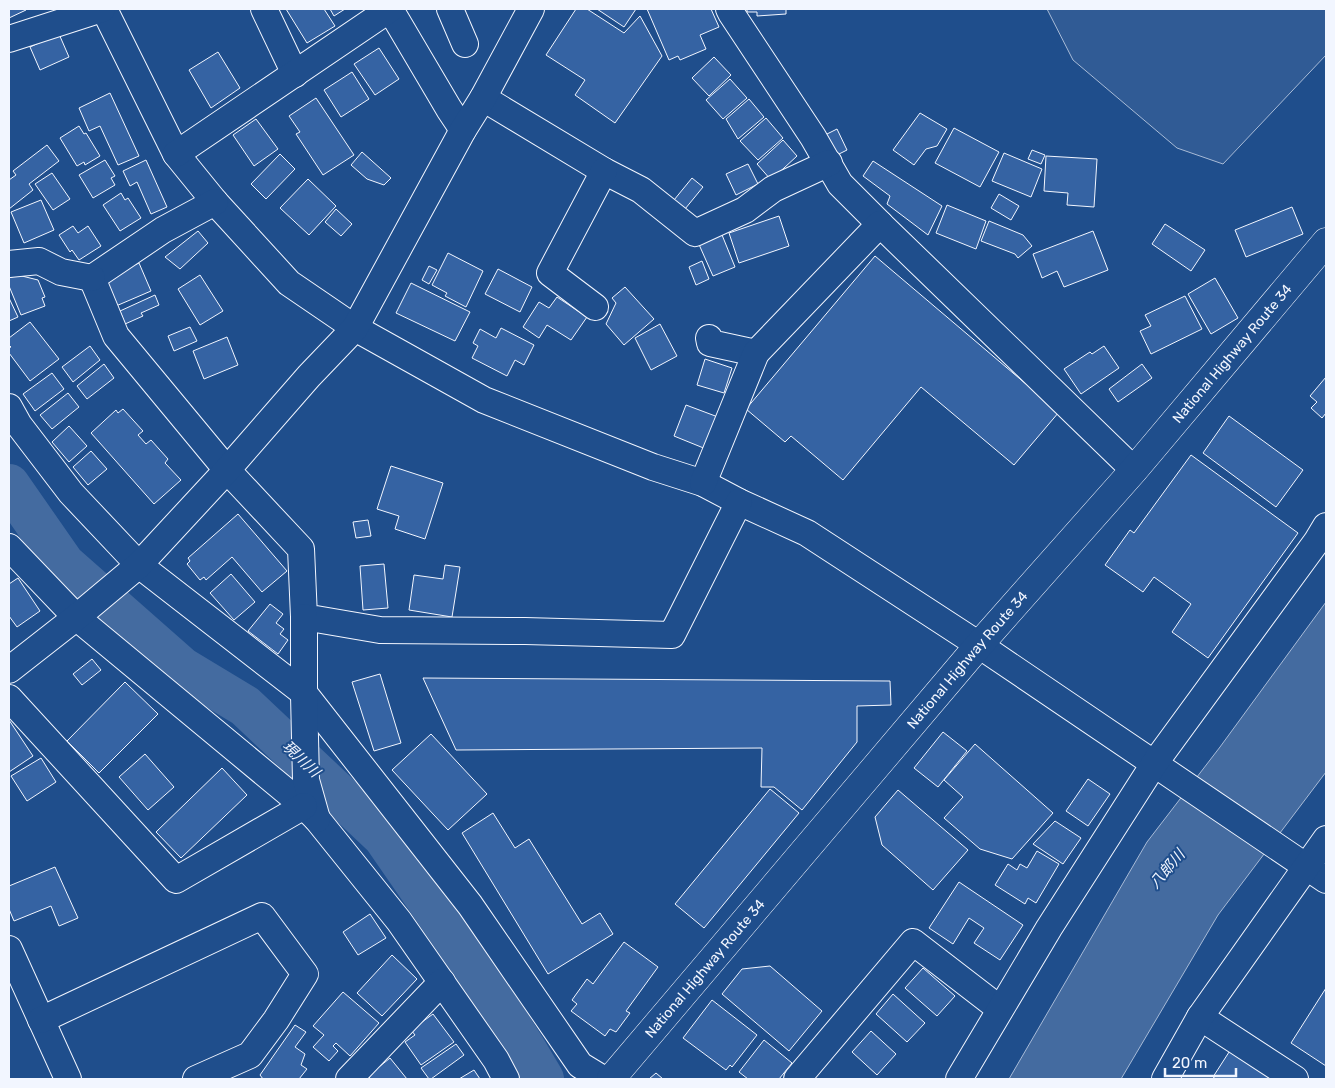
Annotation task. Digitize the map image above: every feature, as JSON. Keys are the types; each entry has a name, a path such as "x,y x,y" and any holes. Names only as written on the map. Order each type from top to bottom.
{"highway":[{"name":"National Highway Route 34","path":"611,1079 979,645 1134,470 1326,242"}],"street":[{"path":"9,39 103,9 176,154 215,202 289,283 355,328 484,400 653,467 703,483 739,502 807,533 979,645 1316,873"},
{"path":"264,9 295,74"},
{"path":"176,154 390,9 463,130"},
{"path":"450,9 465,44"},
{"path":"729,9 813,136 840,184 1134,470"},
{"path":"9,670 139,566 227,470 309,376 355,328 463,130 484,98 522,15"},
{"path":"484,98 604,171 641,190 695,233 744,210 773,189 829,163"},
{"path":"594,307 550,273 604,171"},
{"path":"9,264 39,261 61,272 92,278 163,230 215,202"},
{"path":"703,483 756,353 880,224"},
{"path":"92,278 116,336 227,470 301,549 304,617 306,780 310,812"},
{"path":"709,338 710,342 756,353"},
{"path":"9,407 19,426 71,493 139,566 304,694 470,905 580,1065 604,1079"},
{"path":"304,617 380,630 672,635 739,502"},
{"path":"959,1079 1048,928 1154,764 1312,548 1326,526"},
{"path":"9,547 77,617 310,812 399,921 496,1060 506,1079"},
{"path":"9,698 176,880 310,812"},
{"path":"1165,1079 1200,1017 1316,873 1326,839"},
{"path":"41,1020 262,916 305,974 276,1020 250,1055 196,1079"},
{"path":"797,1079 912,942 1000,1009"},
{"path":"9,949 68,1079"},
{"path":"349,1079 442,982"},
{"path":"1200,1017 1295,1079"}],"shaded area":[{"path":"1047,9 1326,9 1326,55 1223,164 1177,148 1073,60"}],"water":[{"name":"八郎川","path":"1326,602 1326,772 1218,915 1121,1079 1009,1079 1147,842 1220,747"}],"building":[{"path":"9,9 25,9 26,10 9,18"},
{"path":"286,9 324,9 335,26 307,43"},
{"path":"330,9 345,9 334,16"},
{"path":"576,9 587,9 624,33 640,16 662,56 615,123 575,95 585,80 546,55"},
{"path":"597,9 636,9 624,27"},
{"path":"647,9 711,9 719,27 700,35 706,49 680,60 678,56 669,60"},
{"path":"747,9 786,9 786,14 757,16 757,12 747,12"},
{"path":"59,34 69,57 40,70 30,47"},
{"path":"379,48 399,79 375,95 354,64"},
{"path":"218,52 240,88 211,108 189,70"},
{"path":"714,57 731,75 709,96 692,78"},
{"path":"352,72 369,99 341,117 324,90"},
{"path":"730,79 747,98 723,119 706,100"},
{"path":"110,93 139,156 118,165 100,126 89,131 79,108"},
{"path":"316,98 354,155 323,175 296,134 300,132 289,116"},
{"path":"749,99 764,117 738,139 726,119"},
{"path":"920,113 947,129 937,146 926,149 914,165 893,150"},
{"path":"766,118 783,138 758,160 740,141"},
{"path":"256,119 278,149 254,166 233,135"},
{"path":"79,126 84,134 86,133 100,156 85,165 84,162 77,166 60,138"},
{"path":"954,128 999,152 980,187 935,163"},
{"path":"837,129 847,150 835,156 825,135"},
{"path":"783,140 797,156 771,180 757,164"},
{"path":"47,145 59,161 29,184 33,190 9,209 9,180 16,175 13,171"},
{"path":"1032,150 1045,155 1041,164 1028,159"},
{"path":"362,152 391,178 384,185 367,179 351,165"},
{"path":"1004,153 1042,169 1031,197 992,181"},
{"path":"280,154 295,169 266,199 251,184"},
{"path":"1046,156 1097,159 1094,207 1067,205 1068,193 1044,191"},
{"path":"105,160 115,176 111,178 115,185 93,198 79,175"},
{"path":"146,160 167,207 151,214 137,182 130,186 123,171"},
{"path":"873,161 942,206 928,235 887,204 890,196 863,176"},
{"path":"748,164 758,184 736,195 726,174"},
{"path":"52,173 70,199 53,210 35,184"},
{"path":"692,178 703,187 685,209 674,200"},
{"path":"308,179 336,206 309,235 280,208"},
{"path":"121,193 125,200 128,198 141,218 120,231 103,205"},
{"path":"999,194 1019,206 1011,220 991,208"},
{"path":"41,200 54,230 24,243 11,212"},
{"path":"947,205 986,221 976,249 936,233"},
{"path":"1292,207 1303,234 1246,257 1235,230"},
{"path":"336,209 352,224 341,236 325,222"},
{"path":"779,216 789,246 739,263 729,233"},
{"path":"989,221 1023,235 1032,246 1018,258 1015,254 981,241"},
{"path":"1165,224 1205,250 1191,271 1152,244"},
{"path":"73,226 78,233 88,226 101,246 79,260 72,250 70,252 59,235"},
{"path":"720,230 735,267 713,276 697,240"},
{"path":"198,231 208,243 180,269 165,257"},
{"path":"1093,231 1108,270 1064,287 1057,271 1042,278 1033,254"},
{"path":"448,253 483,271 466,307 445,296 447,293 432,285"},
{"path":"875,256 1059,412 1014,465 921,387 843,480 791,436 785,442 746,409"},
{"path":"702,261 709,279 696,285 689,267"},
{"path":"139,263 151,291 116,306 104,278"},
{"path":"429,266 437,270 429,284 422,280"},
{"path":"498,269 532,287 520,312 485,294"},
{"path":"18,275 38,280 45,297 42,298 45,306 21,315 9,286 9,278"},
{"path":"200,275 223,311 200,325 178,289"},
{"path":"1215,278 1238,318 1211,334 1188,294"},
{"path":"411,283 470,312 455,341 396,313"},
{"path":"625,287 654,319 624,345 606,324 616,303 612,298"},
{"path":"155,295 159,305 141,313 143,316 125,324 120,311"},
{"path":"1185,296 1202,329 1151,354 1140,331 1151,326 1145,315"},
{"path":"557,297 587,317 571,340 547,325 539,338 523,327 539,302 549,308"},
{"path":"9,298 18,317 9,321"},
{"path":"30,322 59,359 30,381 9,353 9,348 11,347 9,345 9,338"},
{"path":"660,324 677,356 651,370 635,338"},
{"path":"190,327 197,341 174,351 168,336"},
{"path":"501,328 534,345 524,365 515,360 507,376 472,358 478,346 473,343 480,329 496,338"},
{"path":"227,337 238,365 204,379 193,351"},
{"path":"90,346 100,360 73,382 62,367"},
{"path":"1104,346 1119,368 1081,394 1064,369 1090,352 1092,354"},
{"path":"705,359 732,368 724,393 697,385"},
{"path":"104,364 114,378 87,399 77,386"},
{"path":"1142,364 1152,378 1118,402 1109,389"},
{"path":"52,373 64,389 35,411 23,394"},
{"path":"1326,377 1326,413 1322,418 1311,408 1317,402 1310,396"},
{"path":"68,393 79,407 52,429 40,415"},
{"path":"686,405 718,417 706,449 674,436"},
{"path":"123,409 143,431 138,435 146,444 151,440 168,459 165,463 181,480 154,504 91,433 116,410 118,413"},
{"path":"1229,416 1303,470 1276,507 1203,453"},
{"path":"69,426 87,446 69,462 52,442"},
{"path":"91,451 107,469 88,485 73,467"},
{"path":"1191,455 1298,533 1208,658 1172,632 1191,604 1154,577 1143,592 1105,565 1130,530 1134,533"},
{"path":"391,466 443,483 425,539 395,529 399,516 377,509"},
{"path":"238,514 287,571 262,592 232,557 206,580 204,577 200,580 187,564 190,561 188,558"},
{"path":"368,520 371,536 356,538 353,522"},
{"path":"384,564 388,608 363,610 360,566"},
{"path":"445,565 460,567 452,617 409,610 414,575 443,579"},
{"path":"231,574 255,602 234,620 210,593"},
{"path":"18,578 40,611 17,627 9,616 9,584"},
{"path":"270,604 283,614 276,623 284,629 280,634 288,640 278,654 248,631"},
{"path":"92,659 101,670 82,685 73,674"},
{"path":"380,674 401,743 374,751 352,682"},
{"path":"423,678 890,681 891,705 857,706 857,742 802,810 774,787 761,787 762,748 456,750"},
{"path":"125,682 158,714 99,773 67,741"},
{"path":"9,720 33,756 9,772"},
{"path":"943,732 967,751 938,787 914,768"},
{"path":"431,734 487,794 448,830 392,770"},
{"path":"975,744 1053,813 1012,859 980,849 944,818 963,797 944,780"},
{"path":"145,754 174,787 148,810 119,777"},
{"path":"41,758 56,782 27,801 11,776"},
{"path":"222,768 247,795 181,858 156,832"},
{"path":"1088,779 1110,794 1088,826 1066,811"},
{"path":"770,789 799,813 704,928 675,904"},
{"path":"898,790 968,850 933,890 882,845 875,817"},
{"path":"493,813 515,848 529,839 582,924 600,913 613,934 548,974 462,833"},
{"path":"1055,821 1081,838 1063,864 1033,844"},
{"path":"1037,851 1059,864 1036,903 1028,898 1025,904 995,885 1008,864 1017,870 1020,864 1027,868"},
{"path":"55,867 78,918 59,926 51,906 14,921 9,909 9,886"},
{"path":"959,882 1023,925 1000,960 974,943 984,928 969,918 953,944 929,928"},
{"path":"370,914 386,938 358,955 343,932"},
{"path":"624,942 658,967 626,1011 630,1013 616,1032 610,1029 605,1036 571,1011 577,1004 572,1000 587,979 593,984"},
{"path":"392,955 417,979 382,1016 357,993"},
{"path":"770,966 822,1011 789,1051 722,994 742,969"},
{"path":"923,968 955,996 937,1016 905,988"},
{"path":"1326,988 1326,1066 1291,1043"},
{"path":"343,992 379,1023 350,1056 336,1043 333,1046 338,1051 329,1061 313,1047 324,1035 313,1026"},
{"path":"893,994 925,1023 907,1042 876,1014"},
{"path":"712,1000 757,1035 732,1067 730,1065 726,1070 683,1038"},
{"path":"433,1014 454,1042 421,1065 405,1042 415,1035 411,1030"},
{"path":"295,1025 306,1032 295,1047 305,1054 301,1065 307,1069 299,1079 263,1079 260,1075"},
{"path":"871,1031 896,1054 877,1075 852,1052"},
{"path":"764,1040 792,1063 779,1079 748,1079 739,1072"},
{"path":"456,1044 464,1055 429,1079 421,1068"},
{"path":"1231,1049 1271,1076 1269,1079 1216,1079 1213,1077"},
{"path":"390,1058 407,1079 371,1079 368,1076"},
{"path":"474,1070 480,1079 459,1079"},
{"path":"656,1073 663,1079 649,1079"}],"waterway":[{"name":"現川川","path":"9,485 64,564 182,668 245,706 384,837 464,953 543,1079"}]}
